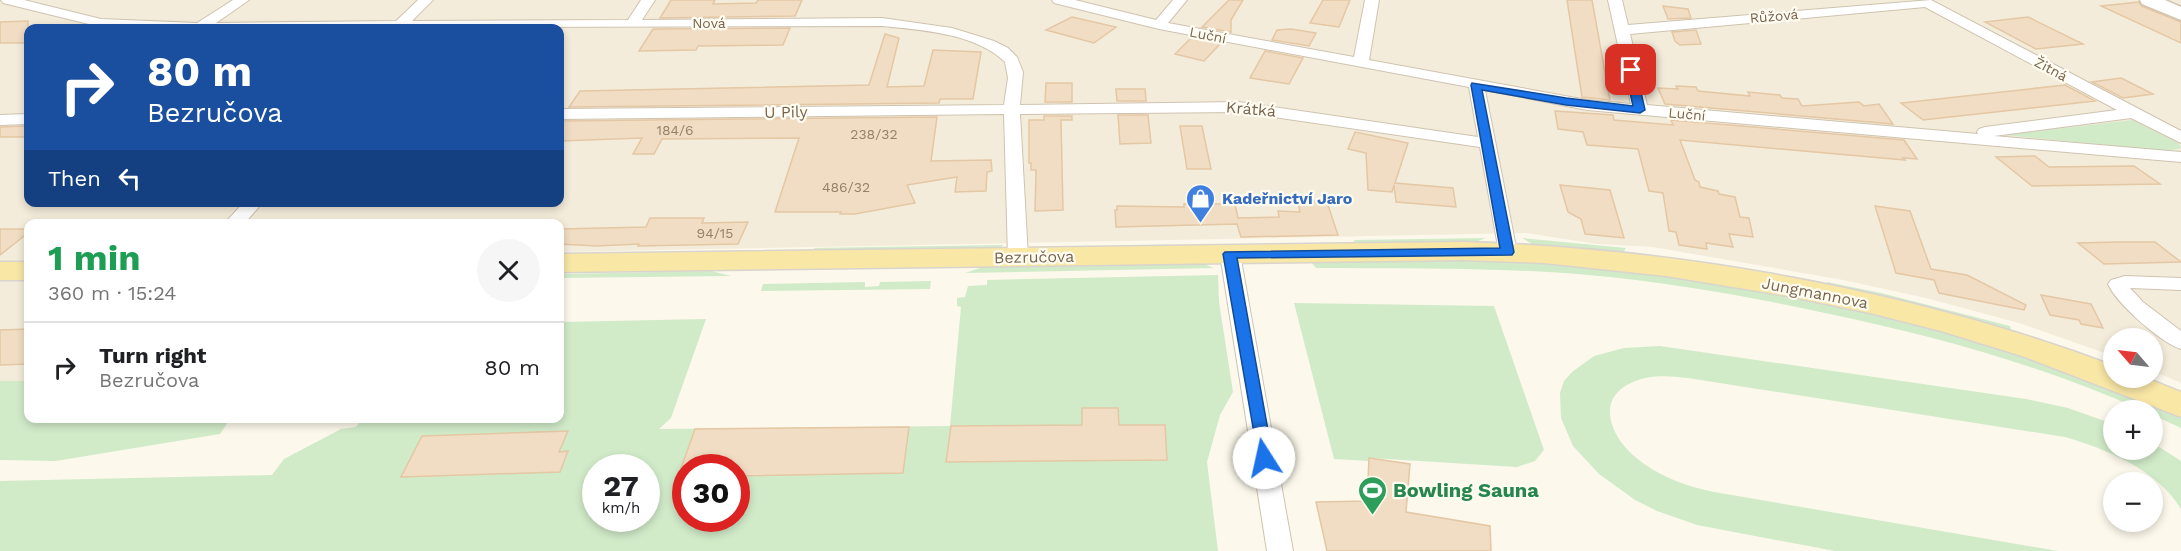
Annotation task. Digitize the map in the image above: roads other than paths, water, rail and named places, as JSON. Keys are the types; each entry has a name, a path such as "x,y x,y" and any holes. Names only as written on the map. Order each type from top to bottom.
{"main road":[{"path":"2149,0 2181,14"},
{"name":"Bezručova","path":"564,264 1508,252"},
{"name":"Jungmannova","path":"1508,252 1636,261 1829,295 1949,322 2072,361 2103,374"},
{"path":"0,271 24,271"},
{"name":"Jungmannova","path":"2139,388 2181,405"}],"street":[{"name":"Nová","path":"8,0 100,23 120,24"},
{"path":"204,24 242,0"},
{"path":"401,24 426,0"},
{"path":"632,24 648,0"},
{"name":"Luční","path":"1059,0 1159,25 1361,61 1566,102 2181,157"},
{"path":"1159,25 1180,0"},
{"path":"1361,61 1372,0"},
{"path":"1615,0 1640,110"},
{"name":"Růžová","path":"1622,30 1924,1"},
{"name":"Žitná","path":"1924,1 2181,138"},
{"name":"Nová","path":"564,25 882,22 938,29 985,44 1008,56 1016,69 1012,110 1018,257"},
{"path":"1476,85 1508,252"},
{"name":"Krátká","path":"1012,110 1239,106 1487,143"},
{"name":"U Pily","path":"564,114 1012,110"},
{"path":"1949,137 2131,113"},
{"path":"0,120 24,119"},
{"path":"238,219 249,207"},
{"path":"1230,254 1280,551"},
{"path":"2181,284 2125,282 2118,284 2119,290 2131,302 2181,342"}],"place":[{"name":"Kadeřnictví Jaro","path":"1201,224"},
{"name":"Bowling Sauna","path":"1372,516"}]}
